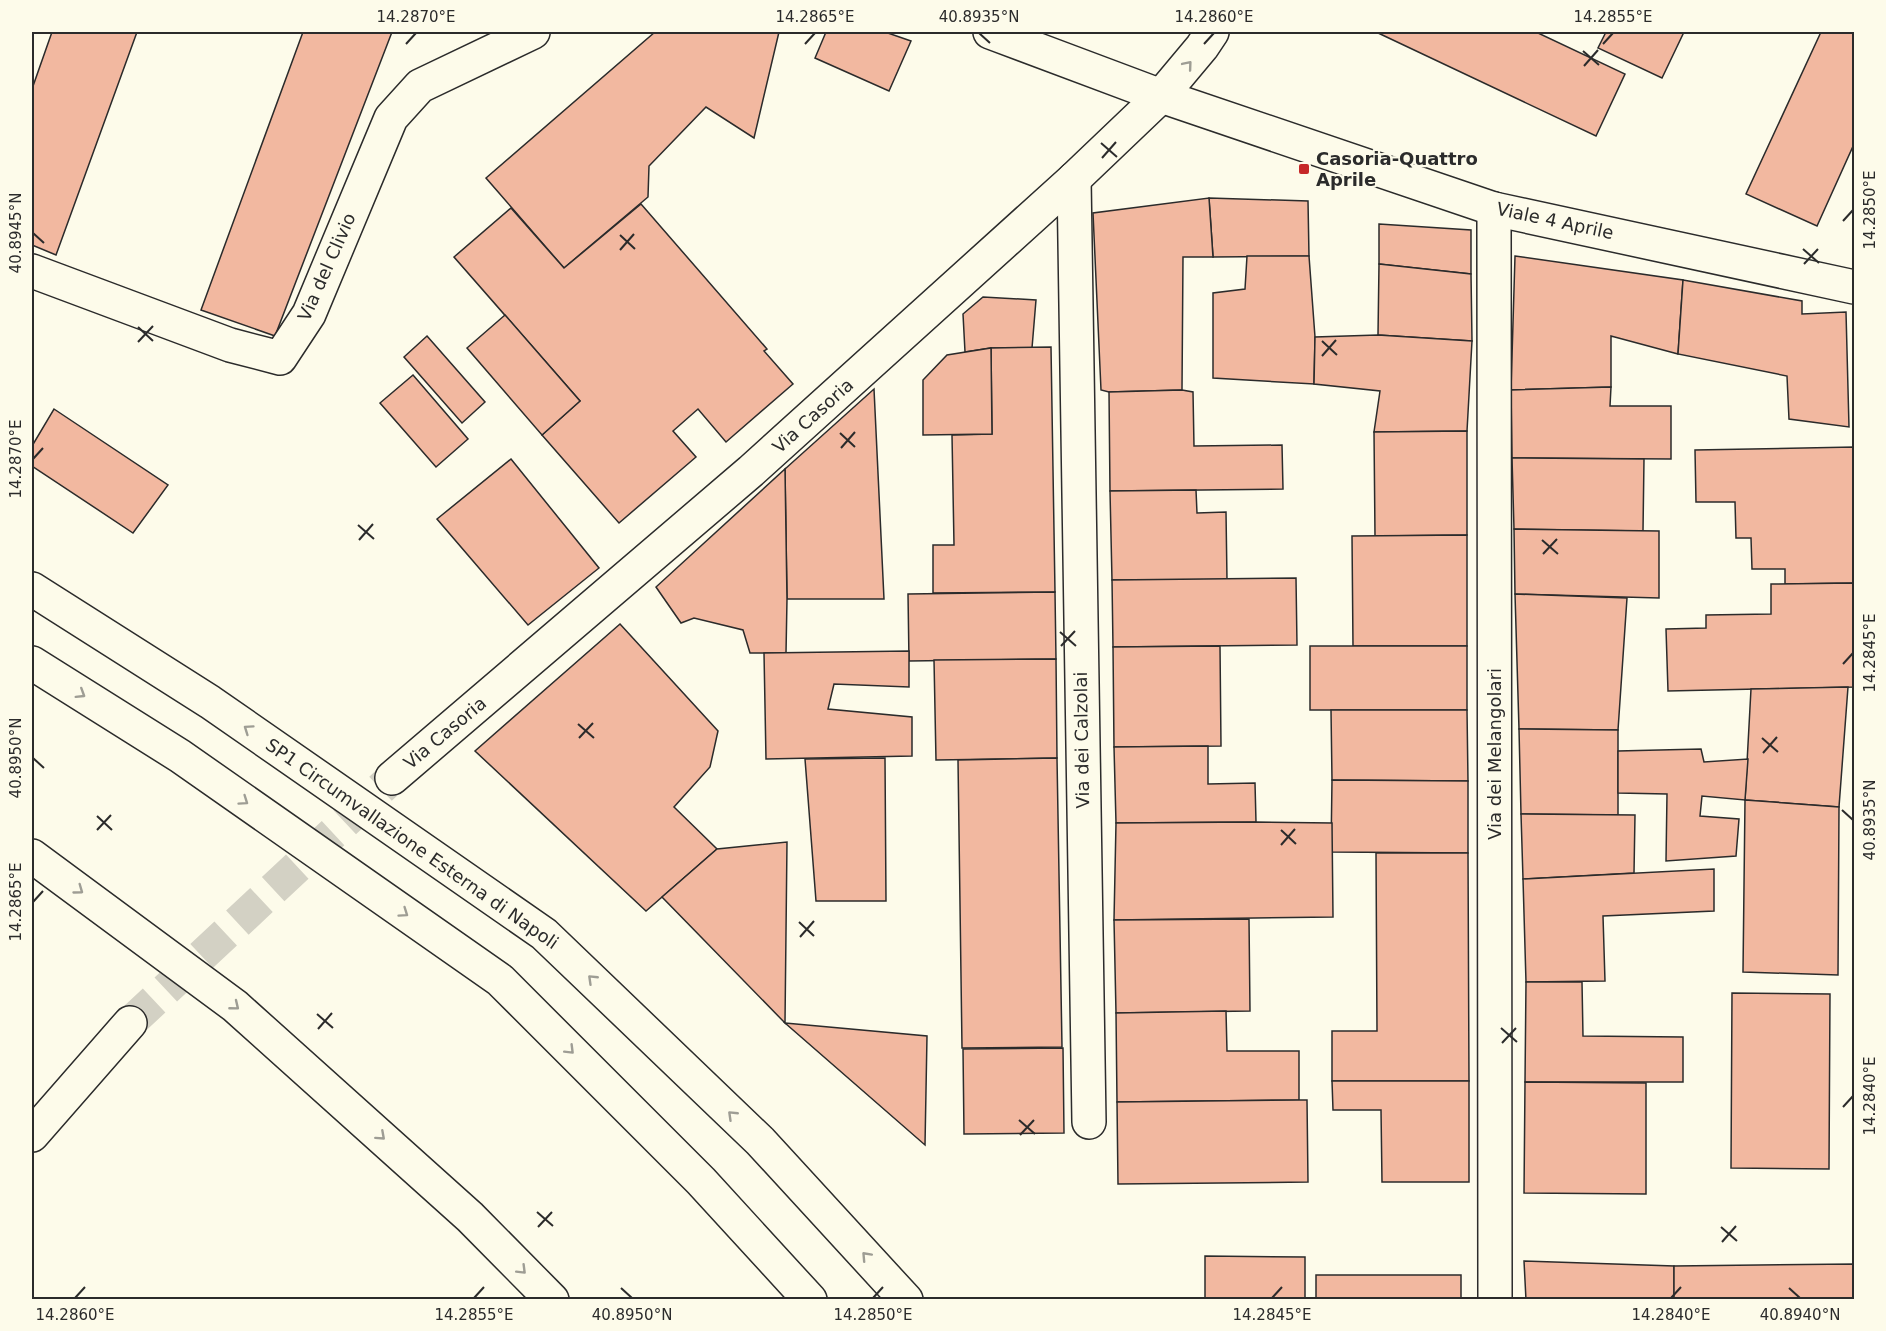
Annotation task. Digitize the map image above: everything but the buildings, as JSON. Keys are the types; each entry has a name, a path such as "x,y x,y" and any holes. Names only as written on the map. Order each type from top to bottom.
{"main road":[{"name":"Via del Clivio","path":"32,271 230,345 280,358 309,314 391,118 420,86 533,32"},
{"name":"Viale 4 Aprile","path":"990,32 1161,96 1494,209 1854,286"},
{"name":"Via Casoria","path":"392,778 751,471 1074,179 1161,96 1202,48 1212,32"},
{"name":"Via dei Calzolai","path":"1074,179 1089,1122"},
{"name":"Via dei Melangolari","path":"1494,209 1495,1299"},
{"path":"32,577 63,609"},
{"name":"SP1 Circumvallazione Esterna di Napoli","path":"32,589 210,702 544,934 760,1141 906,1299"},
{"path":"32,663 180,756 500,980 701,1181 810,1299"},
{"path":"32,856 236,1006 470,1217 552,1299"},
{"path":"32,1135 130,1023"}],"tunnel":[{"path":"130,1023 392,778"}],"place":[{"name":"Casoria-Quattro Aprile","path":"1304,169"}]}
